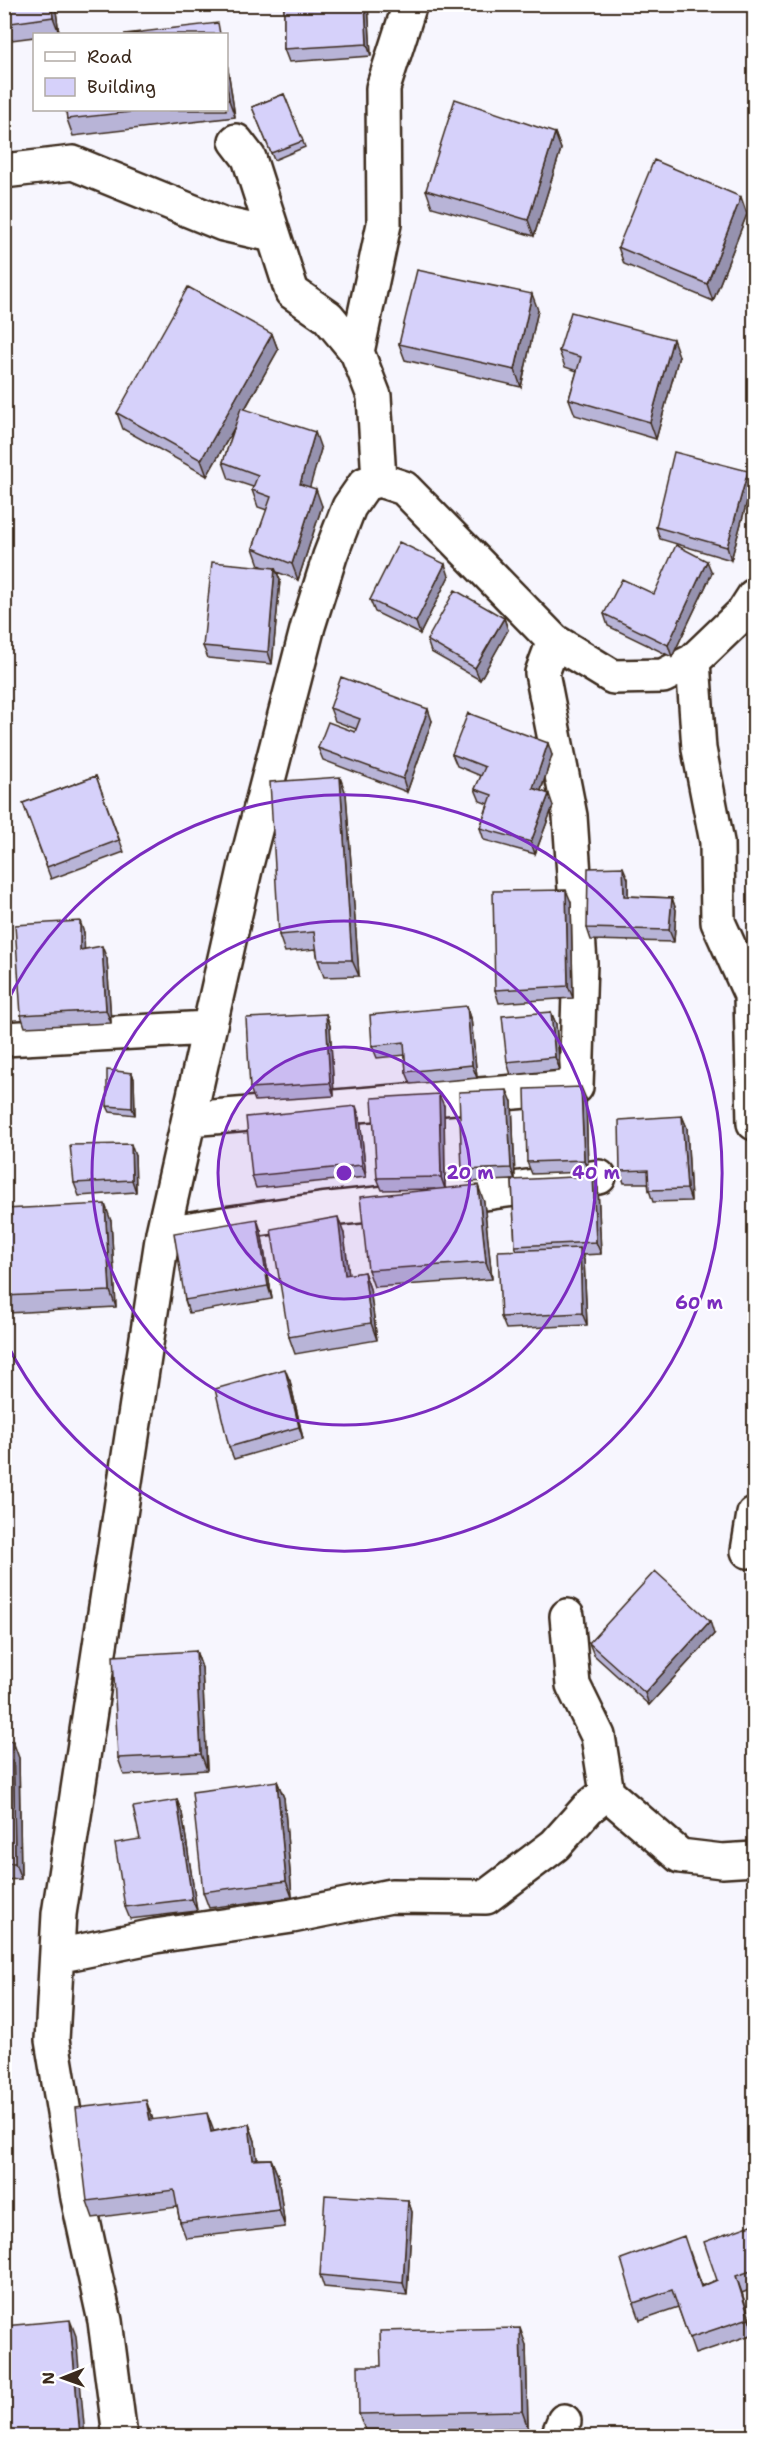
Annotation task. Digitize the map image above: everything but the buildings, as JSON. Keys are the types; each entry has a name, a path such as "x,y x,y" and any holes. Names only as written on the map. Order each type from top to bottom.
{"street":[{"path":"357,352 384,224 383,88 410,4"},
{"path":"236,141 249,158 292,292 328,317 357,352 374,396 379,480"},
{"path":"4,171 73,163 223,224 272,235"},
{"path":"120,2436 105,2321 78,2198 52,2040 59,1914 163,1233 246,866 311,616 330,556 349,507 365,484 379,480 405,488 554,641 613,677 663,676 693,661 742,613 754,596"},
{"path":"189,1119 576,1087 580,963 570,816 542,673 554,641"},
{"path":"693,661 699,750 717,842 718,922 753,996 754,1123"},
{"path":"4,1039 209,1028"},
{"path":"163,1233 320,1210 492,1192 599,1177"},
{"path":"748,1551 754,1514"},
{"path":"567,1616 573,1684 598,1736 607,1793 680,1856 722,1861 754,1859"},
{"path":"57,1956 155,1936 292,1916 391,1896 486,1897 555,1845 588,1808 607,1793"}]}
